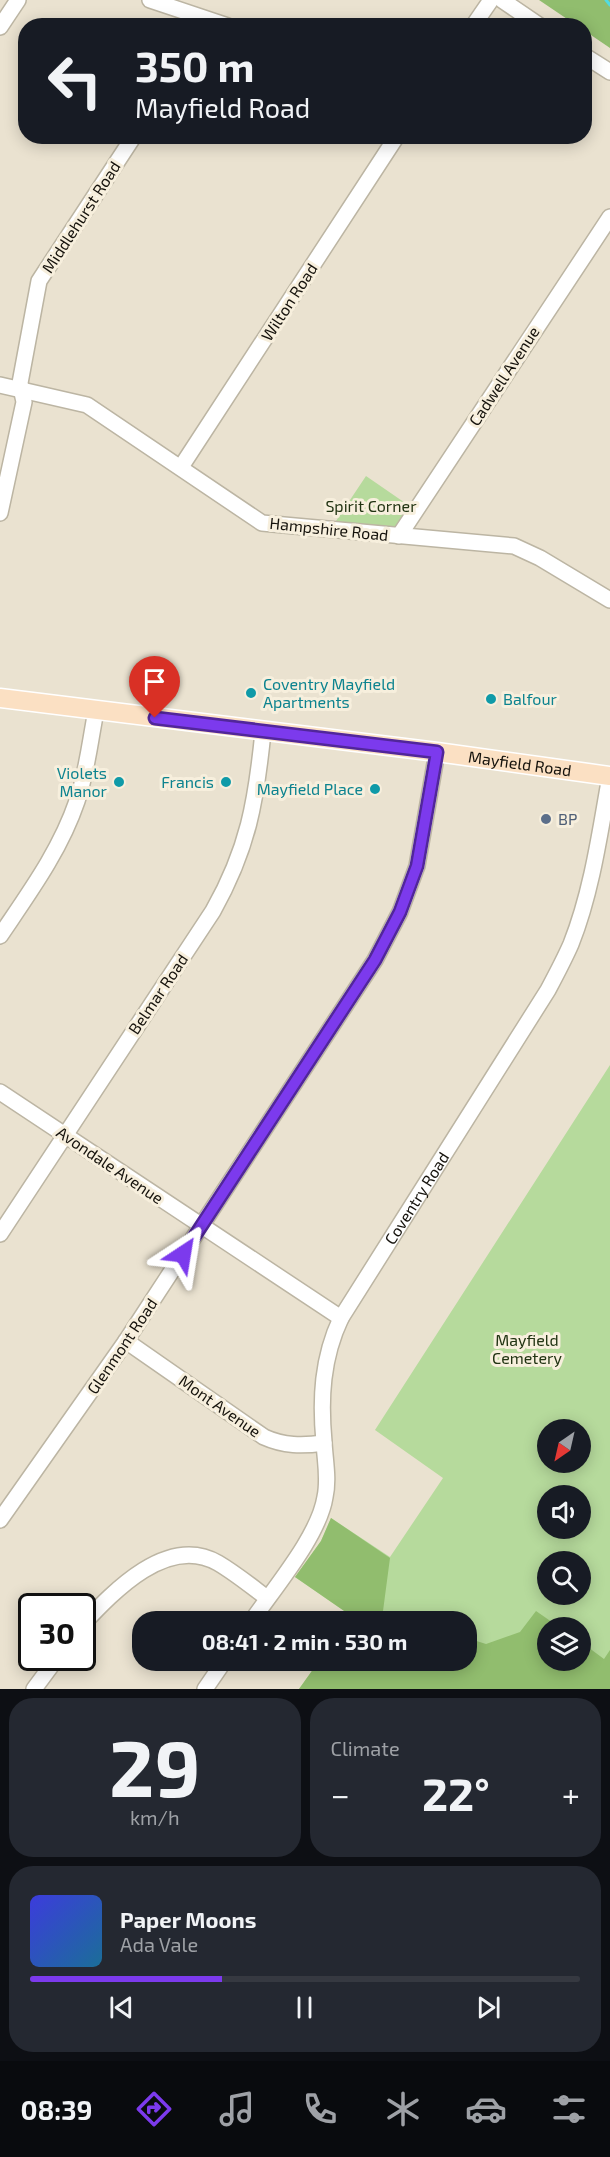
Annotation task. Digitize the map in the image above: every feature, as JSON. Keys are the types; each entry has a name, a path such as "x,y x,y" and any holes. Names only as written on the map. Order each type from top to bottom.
{"main road":[{"name":"Mayfield Road","path":"0,698 437,752 610,776"}],"street":[{"path":"0,27 18,0"},
{"path":"150,0 196,18"},
{"path":"479,18 491,0"},
{"path":"502,0 528,18"},
{"path":"592,60 610,72"},
{"name":"Middlehurst Road","path":"0,513 24,402 20,383 39,281 129,144"},
{"name":"Wilton Road","path":"180,467 392,144"},
{"name":"Cadwell Avenue","path":"399,536 610,217"},
{"name":"Hampshire Road","path":"0,385 87,405 262,523 514,546 540,558 610,600"},
{"path":"0,936 46,866 68,823 82,784 96,711"},
{"name":"Belmar Road","path":"0,1233 213,911 227,886 252,818 263,732"},
{"name":"Glenmont Road","path":"0,1520 126,1341 375,960 400,912 417,866 437,752"},
{"name":"Coventry Road","path":"258,1611 308,1541 324,1506 327,1482 323,1374 327,1354 341,1318 542,1000 561,965 571,942 588,885 598,845 610,776"},
{"name":"Avondale Avenue","path":"0,1092 341,1318"},
{"name":"Mont Avenue","path":"126,1341 264,1437 283,1444 324,1443"},
{"path":"96,1611 141,1573 157,1562 175,1556 191,1555 218,1562 267,1598"},
{"path":"34,1689 47,1671"},
{"path":"205,1689 217,1671"}],"green space":[{"path":"539,0 610,0 610,48 592,36 592,18 566,18"},
{"name":"Spirit Corner","path":"366,476 411,507 394,529 334,524"},
{"name":"Mayfield Cemetery","path":"610,1065 610,1689 299,1689 312,1671 477,1671 477,1611 344,1611 295,1577 321,1541 331,1518 390,1557 443,1478 375,1430"},
{"path":"331,1518 390,1558 383,1611 344,1611 295,1577 321,1541"},
{"path":"536,1611 545,1617 537,1617 537,1671 591,1671 591,1649 604,1659 610,1650 610,1689 299,1689 312,1671 477,1671 477,1641 486,1644 520,1632"}],"waterway":[{"path":"606,0 610,5"}],"place":[{"name":"Coventry Mayfield Apartments","path":"251,693"},
{"name":"Balfour","path":"491,699"},
{"name":"Violets Manor","path":"119,782"},
{"name":"Francis","path":"226,782"},
{"name":"Mayfield Place","path":"375,789"},
{"name":"BP","path":"546,819"}],"route":[{"path":"155,718 437,752 417,866 400,912 375,960 183,1254"}]}
